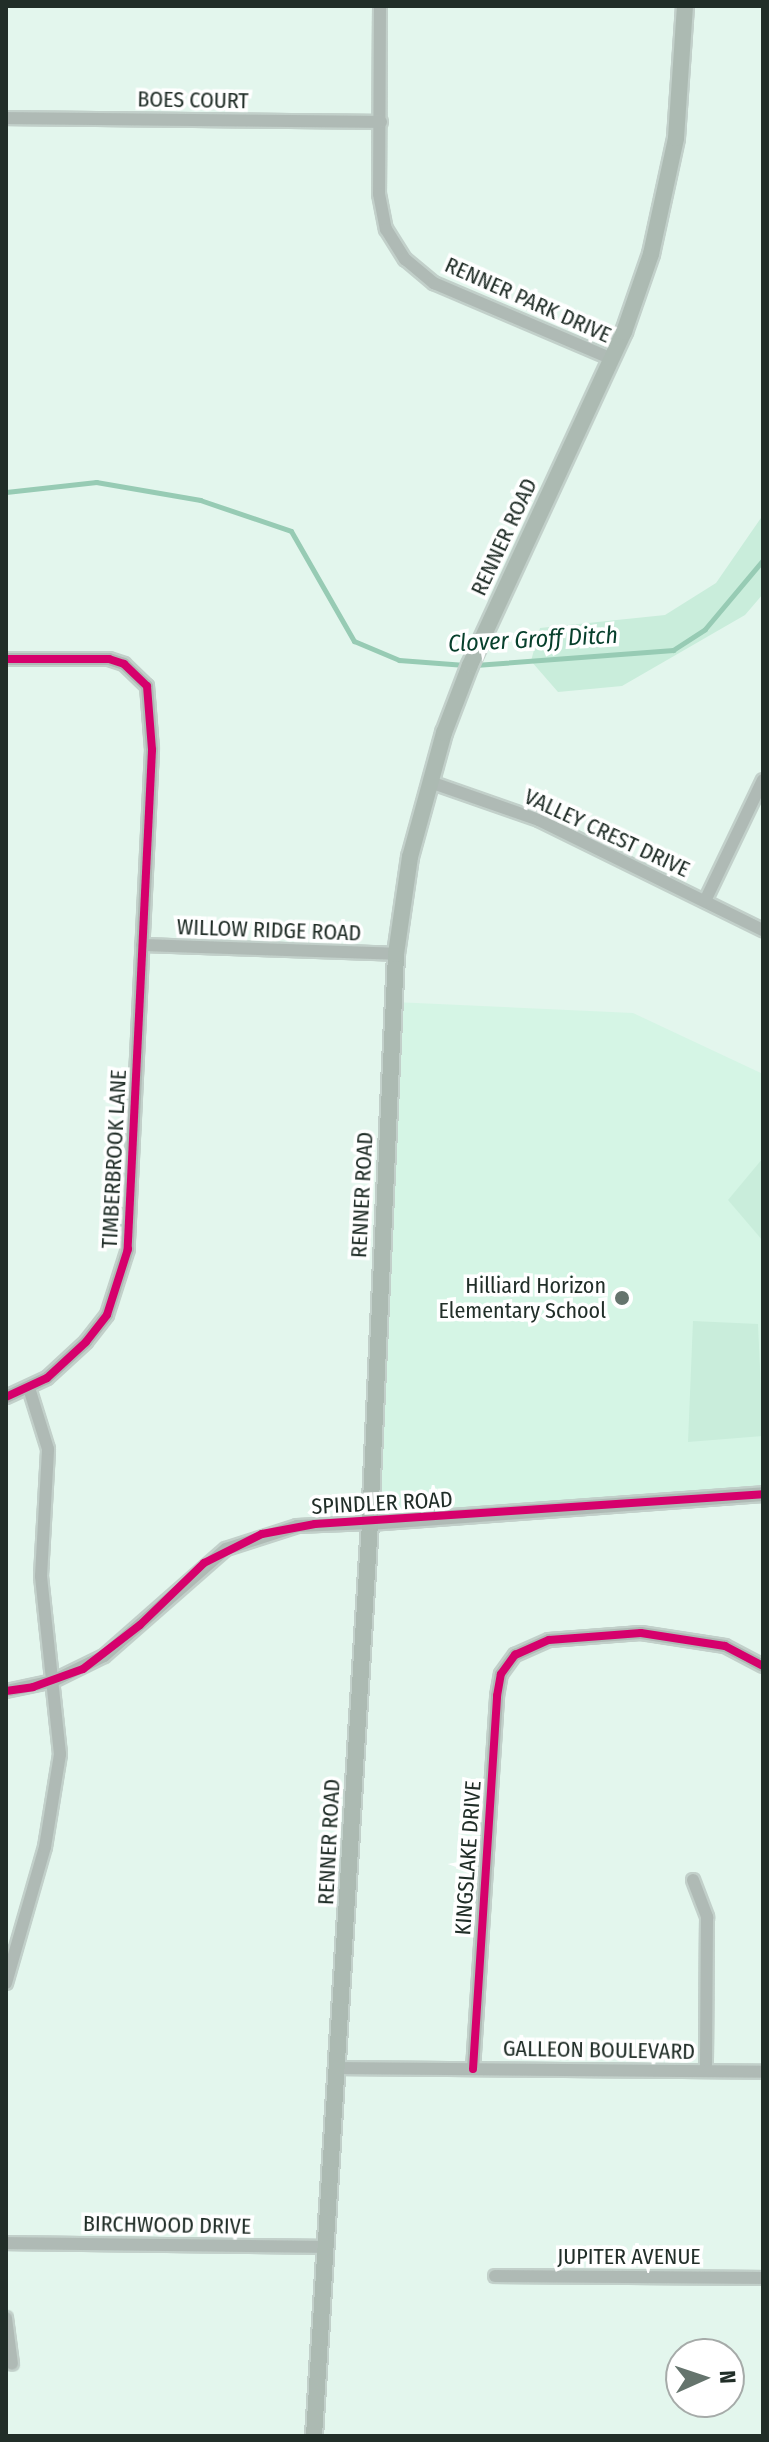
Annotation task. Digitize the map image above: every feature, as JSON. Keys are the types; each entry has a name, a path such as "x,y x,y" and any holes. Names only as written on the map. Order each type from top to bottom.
{"main road":[{"name":"RENNER ROAD","path":"314,2436 370,1523 396,954 410,857 430,782 470,665 612,359 651,254 669,184 684,66 685,6"}],"street":[{"name":"RENNER PARK DRIVE","path":"380,6 381,212 405,259 434,283 612,359"},
{"name":"BOES COURT","path":"6,118 381,122"},
{"name":"TIMBERBROOK LANE","path":"6,659 109,659 138,674 151,702 152,750 125,1262 107,1315 62,1367 29,1388 6,1397"},
{"path":"705,901 763,780"},
{"name":"VALLEY CREST DRIVE","path":"430,782 539,820 763,930"},
{"name":"WILLOW RIDGE ROAD","path":"142,945 396,954"},
{"path":"6,1982 58,1779 61,1730 41,1576 48,1449 29,1388"},
{"name":"SPINDLER ROAD","path":"6,1691 53,1681 104,1656 204,1563 226,1549 297,1526 763,1494"},
{"name":"KINGSLAKE DRIVE","path":"473,2069 497,1696 501,1674 515,1655 549,1640 641,1633 725,1646 763,1666"},
{"path":"693,1880 707,1917 706,2071"},
{"name":"GALLEON BOULEVARD","path":"338,2068 763,2072"},
{"name":"BIRCHWOOD DRIVE","path":"6,2243 327,2247"},
{"name":"JUPITER AVENUE","path":"495,2276 763,2278"},
{"path":"6,2318 12,2364"}],"shaded area":[{"path":"763,515 763,594 745,615 622,686 558,692 531,661 540,628 665,615 716,583"},
{"path":"394,1002 633,1013 763,1074 763,1494 370,1523"},
{"path":"763,1158 763,1241 728,1200"},
{"path":"693,1321 758,1324 763,1436 688,1442"}],"waterway":[{"name":"Clover Groff Ditch","path":"6,492 96,482 200,500 291,531 354,641 399,660 465,665"},
{"name":"Clover Groff Ditch","path":"475,665 673,650 705,629 763,560"}],"cycle path":[{"path":"6,659 109,659 124,664 147,686 152,750 128,1249 107,1315 86,1342 47,1378 6,1397"},
{"path":"6,1691 33,1687 83,1669 140,1625 204,1563 262,1534 315,1524 763,1494"},
{"path":"473,2069 497,1696 501,1674 515,1655 549,1640 641,1633 725,1646 763,1666"}],"place":[{"name":"Hilliard Horizon Elementary School","path":"622,1298"}]}
